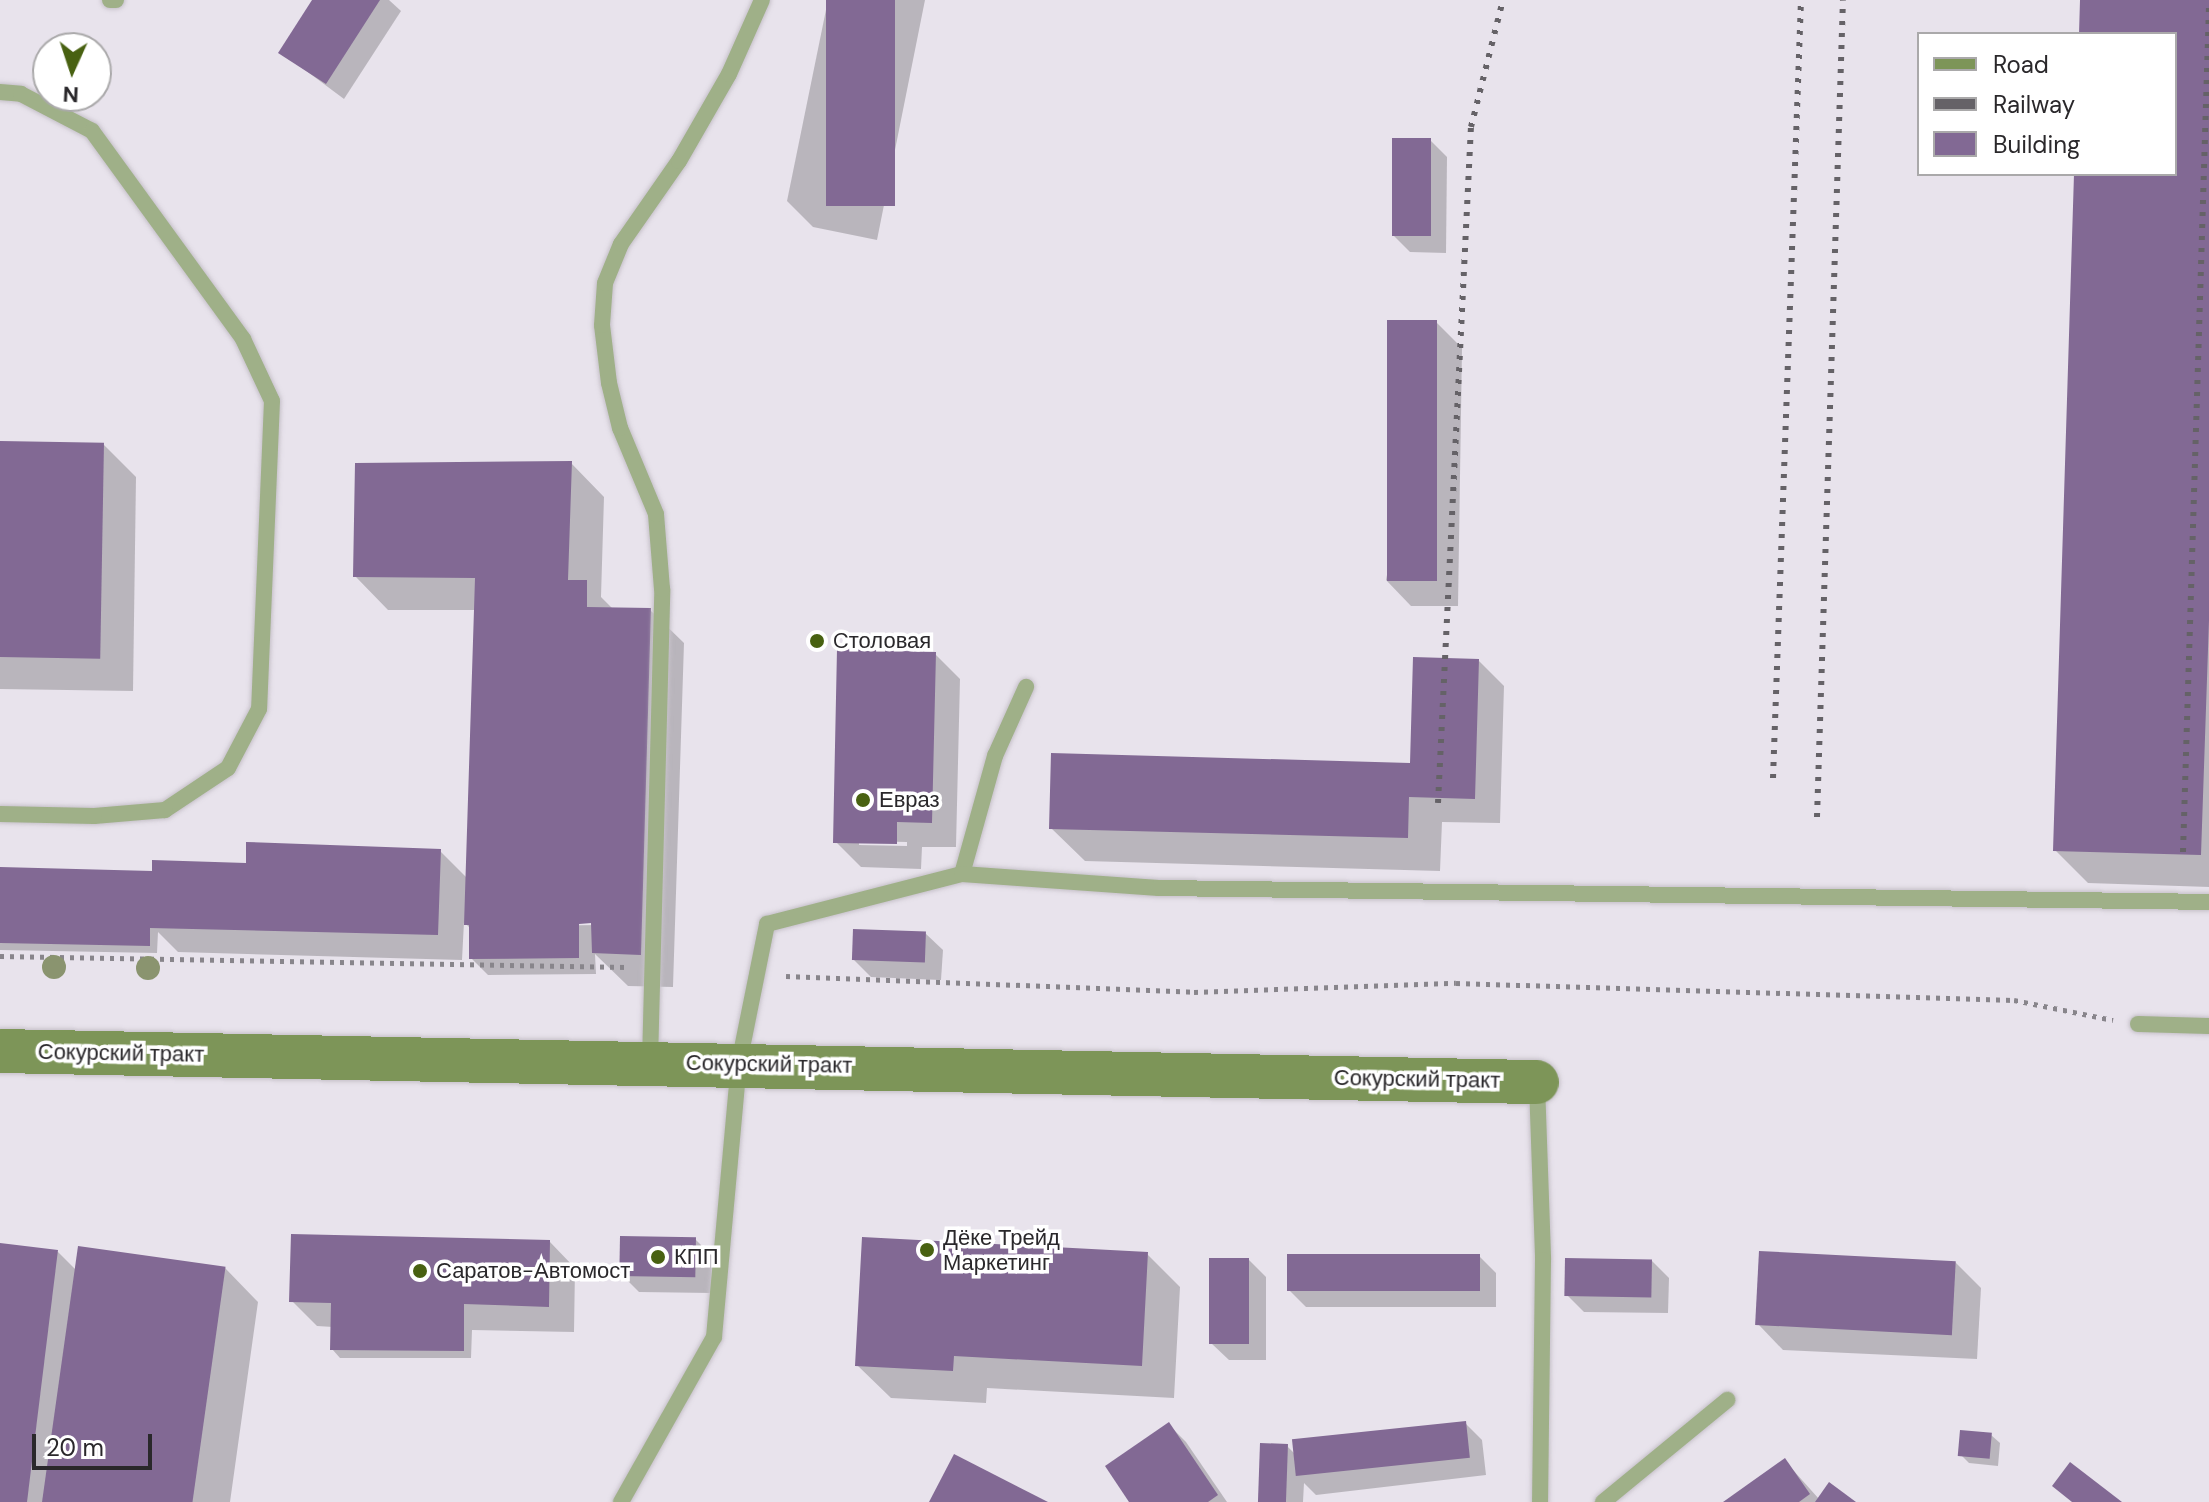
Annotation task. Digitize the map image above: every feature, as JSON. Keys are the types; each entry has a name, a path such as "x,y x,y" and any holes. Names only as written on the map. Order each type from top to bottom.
{"street":[{"name":"Сокурский тракт","path":"0,1051 650,1061 1537,1082"}],"lane":[{"path":"650,1061 662,589 656,514 620,428 609,383 602,325 605,283 621,244 679,161 729,74 762,0"},
{"path":"0,92 21,94 92,131 243,339 272,401 259,709 228,768 165,810 94,816 0,814"},
{"path":"962,874 995,756 1026,687"},
{"path":"621,1502 714,1337 739,1063 767,924 962,874 1159,888 2209,902"},
{"path":"2138,1024 2209,1026"},
{"path":"1537,1082 1543,1260 1540,1502"},
{"path":"1603,1502 1727,1400"}],"path":[{"path":"0,956 653,967"},
{"path":"757,975 1194,992 1456,983 2014,1000 2138,1024"}],"building":[{"path":"312,0 380,0 326,84 278,53"},
{"path":"826,0 895,0 895,206 826,206"},
{"path":"2080,0 2209,0 2209,620 2201,855 2053,851 2074,176 2177,176 2177,32 2079,32"},
{"path":"1392,138 1431,138 1431,236 1392,236"},
{"path":"1387,320 1437,320 1437,581 1387,581"},
{"path":"0,441 104,443 100,659 0,657"},
{"path":"572,461 568,580 587,580 587,607 651,608 641,955 592,953 591,923 579,924 579,958 469,959 469,925 464,925 475,578 353,577 355,463"},
{"path":"837,649 936,652 932,823 897,822 897,844 833,843"},
{"path":"1413,657 1479,659 1475,799 1409,797 1408,838 1049,829 1051,753 1410,763"},
{"path":"246,842 441,849 438,935 150,928 150,946 0,943 0,867 152,871 152,860 246,863"},
{"path":"853,929 926,932 925,963 852,960"},
{"name":"Саратов-Автомост","path":"291,1234 550,1240 549,1307 464,1304 464,1351 330,1350 331,1303 289,1302"},
{"name":"КПП","path":"620,1236 696,1237 695,1277 619,1276"},
{"path":"862,1237 1148,1252 1142,1366 954,1356 953,1371 855,1366"},
{"path":"0,1243 58,1250 27,1502 0,1502"},
{"path":"78,1246 226,1267 192,1502 42,1502"},
{"path":"1759,1251 1956,1261 1952,1335 1755,1325"},
{"path":"1287,1254 1480,1254 1480,1291 1287,1291"},
{"path":"1209,1258 1249,1258 1249,1344 1209,1344"},
{"path":"1565,1258 1652,1260 1651,1298 1564,1296"},
{"path":"1466,1421 1470,1458 1296,1476 1292,1439"},
{"path":"1169,1422 1218,1495 1208,1502 1129,1502 1105,1466"},
{"path":"1960,1430 1992,1433 1990,1459 1958,1456"},
{"path":"1260,1443 1288,1444 1286,1502 1258,1502"},
{"path":"954,1454 1048,1502 929,1502"},
{"path":"1785,1458 1810,1494 1799,1502 1723,1502"},
{"path":"2070,1462 2122,1502 2072,1502 2052,1486"},
{"path":"1829,1482 1856,1502 1815,1502"}],"railway":[{"path":"1438,803 1471,127 1503,0"},
{"path":"1773,778 1801,0"},
{"path":"1817,817 1843,0"},
{"path":"2183,852 2209,6"}],"place":[{"name":"Cтоловая","path":"817,641"},
{"name":"Евраз","path":"863,800"},
{"name":"Дёке Трейд Маркетинг","path":"927,1250"},
{"name":"КПП","path":"658,1257"},
{"name":"Саратов-Автомост","path":"420,1271"}]}
